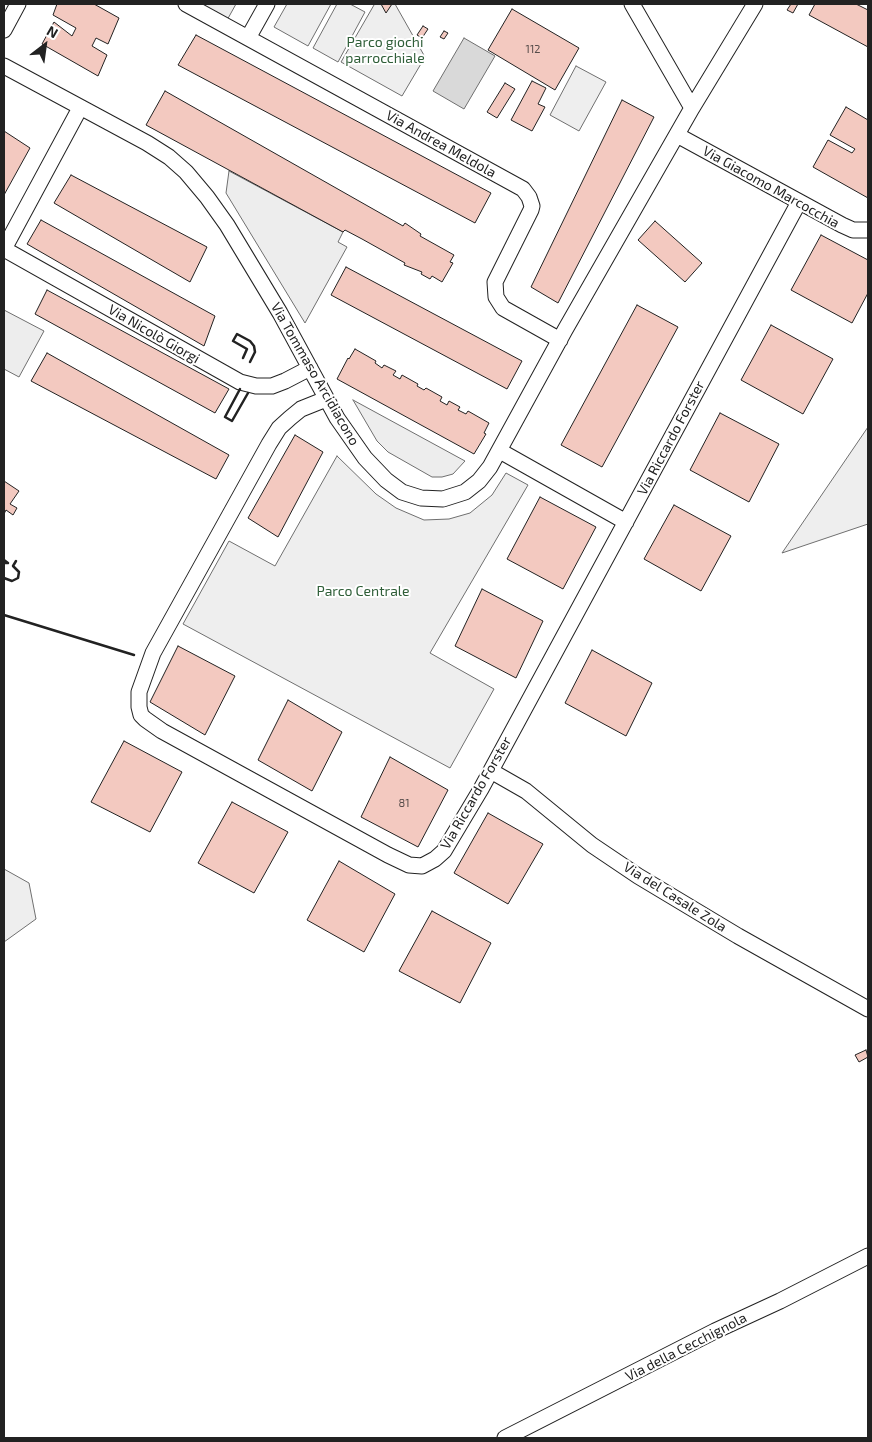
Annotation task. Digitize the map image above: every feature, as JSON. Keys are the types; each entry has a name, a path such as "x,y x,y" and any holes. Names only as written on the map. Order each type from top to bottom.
{"street":[{"path":"4,30 18,4"},
{"name":"Via Andrea Meldola","path":"186,4 522,189 529,197 532,206 495,282 496,297 503,308 560,340"},
{"path":"248,38 267,4"},
{"path":"632,4 692,108"},
{"name":"Via Tommaso Arcidiacono","path":"4,66 163,153 193,178 227,225 280,313 326,399 342,426 365,458 392,484 413,497 443,499 465,492 483,476 500,451 560,340 676,135 755,4"},
{"path":"4,249 80,108"},
{"name":"Via Giacomo Marcocchia","path":"676,135 848,228 861,231 868,230"},
{"name":"Via Riccardo Forster","path":"326,399 301,410 290,418 279,428 269,444 153,653 139,692 139,707 141,715 148,723 388,856 413,866 426,865 444,851 491,771 799,202"},
{"name":"Via Nicolò Giorgi","path":"4,249 240,382 256,386 272,386 285,382 310,368"},
{"path":"500,451 626,522"},
{"name":"Via del Casale Zola","path":"491,771 526,791 592,846 638,876 738,936 868,1009"},
{"name":"Via della Cecchignola","path":"505,1438 715,1331 780,1301 868,1256"}],"green space":[{"path":"287,4 331,4 308,46 274,27"},
{"path":"337,4 350,4 365,12 338,62 313,48"},
{"name":"Parco giochi parrocchiale","path":"373,4 395,4 425,57 402,96 341,62"},
{"path":"576,66 606,82 579,131 550,115"},
{"path":"868,427 868,524 782,553"},
{"name":"Parco Centrale","path":"337,456 376,494 396,508 424,520 449,519 470,513 492,495 506,473 528,485 430,653 494,689 450,768 183,624 229,541 275,566"},
{"path":"4,869 29,883 36,919 4,942"}],"shaded area":[{"path":"194,4 236,4 226,22"},
{"path":"464,38 495,56 464,109 433,91"},
{"path":"229,171 343,232 338,242 347,247 305,323 226,193"},
{"path":"4,310 44,331 19,377 4,369"},
{"path":"353,400 465,461 453,474 432,477 388,452 377,441"}],"building":[{"path":"57,4 94,4 119,18 108,44 96,38 92,46 107,55 98,76 42,44 54,22 72,36 76,28 53,15"},
{"path":"381,4 392,4 386,13"},
{"path":"791,4 798,4 793,13 787,10"},
{"path":"815,4 856,4 868,10 868,47 809,15"},
{"path":"512,9 579,48 555,90 488,50"},
{"path":"423,26 428,29 422,38 417,35"},
{"path":"444,31 448,33 444,39 440,37"},
{"path":"196,35 491,193 475,223 178,65"},
{"path":"532,81 546,88 538,104 545,107 532,131 511,120"},
{"path":"505,83 515,89 497,118 487,112"},
{"path":"165,91 403,226 405,223 421,234 420,236 454,255 450,262 453,263 442,282 432,276 430,279 421,274 422,272 404,265 405,263 362,239 345,230 343,232 146,125"},
{"path":"622,100 654,117 558,303 531,287"},
{"path":"846,107 868,120 868,198 813,167 828,140 852,153 855,149 830,135"},
{"path":"4,131 30,148 4,195"},
{"path":"71,175 207,247 190,282 54,203"},
{"path":"41,220 215,316 204,346 27,244"},
{"path":"655,221 702,263 685,282 638,240"},
{"path":"821,235 868,260 868,293 852,323 791,290"},
{"path":"346,267 522,361 507,389 331,295"},
{"path":"47,290 229,389 215,413 35,314"},
{"path":"637,305 678,327 602,467 561,445"},
{"path":"771,325 833,359 803,414 741,380"},
{"path":"355,349 376,361 375,363 382,368 384,365 396,371 393,375 400,379 402,375 418,384 417,386 424,390 426,388 442,397 440,401 447,405 449,401 460,407 458,410 466,414 468,411 489,423 484,433 486,434 474,454 337,379"},
{"path":"47,353 229,455 216,479 31,381"},
{"path":"720,413 779,444 749,502 690,470"},
{"path":"295,435 323,452 278,537 248,518"},
{"path":"4,481 19,491 10,504 17,508 13,515 6,510 4,514"},
{"path":"540,497 596,527 563,589 507,559"},
{"path":"674,505 731,536 701,591 644,559"},
{"path":"482,589 543,621 516,678 455,646"},
{"path":"178,646 235,676 205,735 150,702"},
{"path":"592,650 652,683 626,736 565,703"},
{"path":"288,700 342,732 312,791 258,760"},
{"path":"124,741 182,772 150,832 91,802"},
{"path":"390,757 448,790 418,847 361,817"},
{"path":"232,802 288,832 254,893 198,863"},
{"path":"488,813 543,844 508,904 454,873"},
{"path":"339,861 395,894 364,952 307,920"},
{"path":"432,911 491,943 460,1003 399,971"},
{"path":"866,1050 868,1057 859,1062 855,1055"}],"wall":[{"path":"243,358 247,349 233,341 237,334 250,341 254,346 255,352 250,362"},
{"path":"240,389 225,417 232,421 248,393"},
{"path":"4,560 8,563 4,563"},
{"path":"4,578 12,581 18,578 19,572 13,566 16,561"},
{"path":"4,615 134,655"}]}
